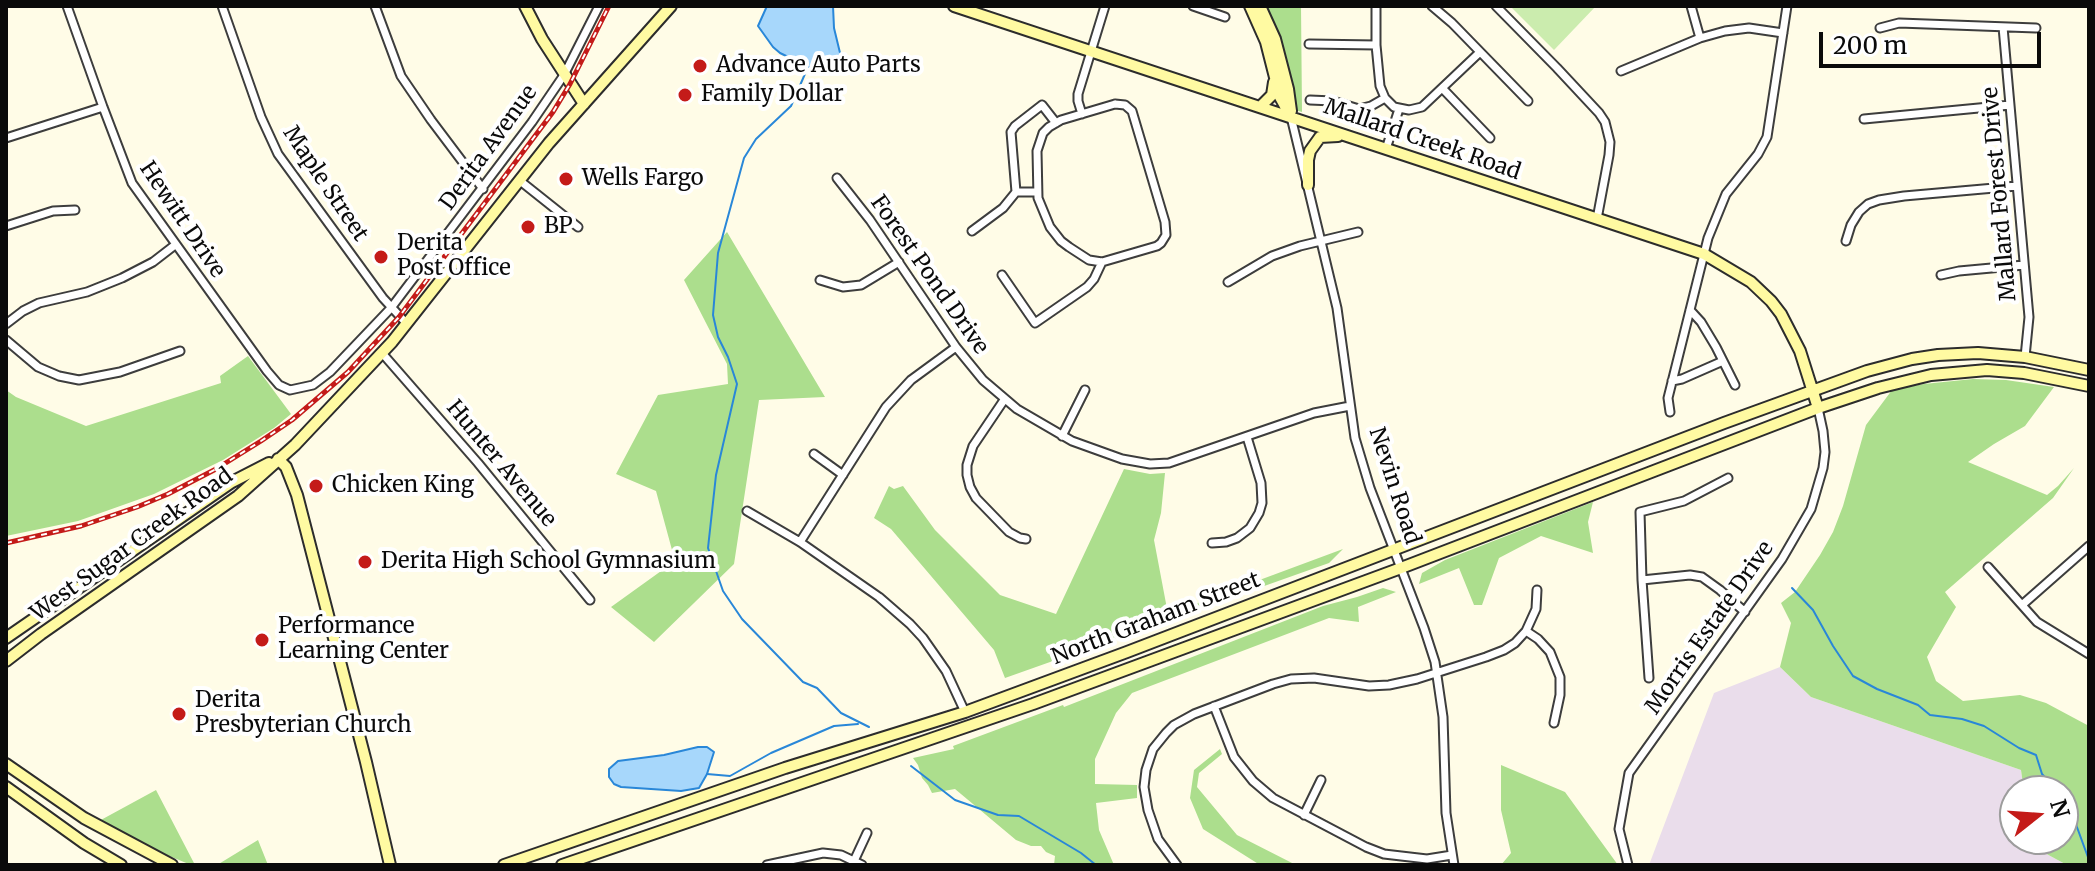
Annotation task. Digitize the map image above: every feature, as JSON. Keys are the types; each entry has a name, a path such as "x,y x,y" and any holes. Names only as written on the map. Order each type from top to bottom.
{"main road":[{"path":"525,6 584,104"},
{"name":"West Sugar Creek Road","path":"6,661 238,496 295,445 407,324 519,180 671,6"},
{"name":"Mallard Creek Road","path":"954,6 1704,254 1751,282 1771,301 1794,338 1818,408"},
{"name":"Nevin Road","path":"1250,6 1266,42 1280,97 1291,117"},
{"name":"Nevin Road","path":"1260,6 1275,39 1288,89 1291,117"},
{"path":"1260,107 1272,95 1275,76"},
{"path":"1308,185 1308,160 1317,140 1327,135 1348,137"},
{"path":"1814,390 1884,366 1938,355 1978,353 2025,357 2089,370"},
{"path":"1818,408 1901,381 1962,371 2024,373 2089,386"},
{"name":"North Graham Street","path":"504,865 785,768 965,712 1814,390"},
{"name":"North Graham Street","path":"562,865 1033,704 1401,568 1818,408"},
{"path":"278,459 286,467 297,495 390,865"},
{"name":"West Sugar Creek Road","path":"6,638 232,482 278,459"},
{"path":"119,580 127,569 147,556 149,540"},
{"path":"6,764 84,818 172,865"},
{"path":"6,787 84,843 121,865"}],"street":[{"name":"Hewitt Drive","path":"67,6 132,183 267,371 285,389"},
{"name":"Maple Street","path":"222,6 261,117 278,154 391,308 407,324"},
{"path":"375,6 401,76 483,189"},
{"name":"Derita Avenue","path":"285,389 305,388 320,380 350,353 391,308 532,122 564,75 599,6"},
{"path":"1082,114 1078,94 1105,6"},
{"path":"1193,6 1225,17"},
{"path":"1376,6 1380,86 1385,98 1399,109 1422,107 1479,53"},
{"path":"1496,6 1605,122 1610,142 1609,155 1597,219"},
{"path":"1691,6 1700,38"},
{"path":"1670,412 1668,398 1708,238 1726,194 1758,154 1767,137 1787,6"},
{"path":"1436,7 1528,101"},
{"path":"1880,28 1899,23 2036,28"},
{"name":"Mallard Forest Drive","path":"2003,27 2029,317 2025,357"},
{"path":"1621,71 1700,38 1738,28 1783,33"},
{"path":"1309,44 1376,45"},
{"path":"1443,89 1490,138"},
{"path":"1310,100 1333,101 1359,109 1385,98"},
{"path":"1115,104 1125,105 1132,111 1166,230 1164,239 1157,246 1102,262 1089,260 1061,241 1050,227 1037,192 1037,151 1043,133 1056,123 1115,104"},
{"path":"972,231 1003,208 1016,192 1011,132 1015,126 1042,105 1056,123"},
{"path":"1864,119 2010,105"},
{"path":"6,138 103,107"},
{"path":"1386,149 1399,109"},
{"name":"Nevin Road","path":"1291,117 1341,330 1350,406 1361,461 1431,646 1437,673 1442,702 1446,813 1454,865"},
{"name":"Forest Pond Drive","path":"837,178 870,220 956,347 983,380 1029,418 1062,436 1110,456 1150,464 1178,461 1314,413 1350,406"},
{"path":"519,180 578,227"},
{"path":"1846,241 1859,212 1879,200 2017,186"},
{"path":"1016,192 1037,192"},
{"path":"6,226 53,211 75,210"},
{"path":"1228,282 1272,256 1358,232"},
{"path":"6,324 39,303 87,292 122,278 153,262 175,245"},
{"path":"820,280 843,287 861,285 899,262"},
{"path":"1002,275 1035,323 1087,287 1102,262"},
{"path":"1941,275 2024,265"},
{"path":"1690,310 1708,334 1735,385"},
{"path":"6,340 38,367 79,380 120,372 180,351"},
{"path":"800,542 886,407 911,380 956,347"},
{"name":"Hunter Avenue","path":"382,353 478,463 590,600"},
{"path":"1672,381 1723,361"},
{"path":"1062,436 1085,390"},
{"path":"1004,400 973,446 967,475 976,498 1009,532 1026,539"},
{"name":"Morris Estate Drive","path":"1628,865 1619,829 1629,773 1782,559 1811,509 1825,452 1818,408"},
{"path":"1212,543 1237,538 1250,528 1259,513 1261,483 1247,437"},
{"path":"814,454 843,475"},
{"path":"1649,678 1640,512 1684,501 1728,478"},
{"path":"747,511 800,542 879,597 910,624 946,671 965,712"},
{"path":"2022,605 2089,546"},
{"path":"1988,567 2037,622 2089,654"},
{"path":"1642,580 1690,575 1702,577 1745,612"},
{"path":"1177,865 1158,839 1144,796 1146,770 1153,749 1184,718 1291,679 1314,678 1378,686 1401,684 1504,650 1526,631 1536,609 1537,590"},
{"path":"1526,631 1550,652 1560,677 1554,723"},
{"path":"1214,706 1229,747 1253,781 1273,798 1384,854 1427,859 1452,855"},
{"path":"1304,815 1321,780"},
{"path":"767,865 823,853 841,855 858,863 867,833"}],"shaded area":[{"path":"1780,667 1811,697 2021,770 2022,775 1999,775 1999,855 2048,855 2067,865 1649,865 1714,693"}],"green space":[{"path":"1264,6 1301,6 1302,112 1295,110"},
{"path":"1510,6 1596,6 1554,50"},
{"path":"727,232 825,397 759,400 734,564 654,642 611,607 675,561 656,491 616,474 658,395 728,384 727,364 684,280"},
{"path":"248,356 291,414 274,428 223,460 154,494 78,521 6,536 6,390 86,426 221,383 220,376"},
{"path":"1973,379 2054,387 2025,426 1968,462 2047,495 2074,468 2053,498 1945,592 1956,607 1927,657 1936,681 1963,701 2020,695 2046,703 2089,726 2089,865 2067,865 2048,855 2079,855 2079,775 2022,775 2021,770 1811,697 1780,667 1791,623 1781,603 1795,592 1833,532 1866,425 1892,390"},
{"path":"1124,469 1150,474 1165,473 1161,513 1154,540 1168,614 1343,549 1329,563 1005,678 994,650 891,529 874,518 889,486 894,489 903,486 935,530 1000,595 1056,614"},
{"path":"1593,502 1588,522 1593,553 1541,536 1499,558 1482,605 1474,605 1459,568 1419,584 1422,573 1445,560"},
{"path":"1383,588 1396,592 1358,607 1359,622 1329,618 1132,693 1116,713 1095,759 1095,784 1137,785 1137,798 1096,803 1099,830 1114,865 1054,865 1055,856 1041,846 1016,840 955,789 932,793 913,758 954,749 953,746 1064,707 1323,606"},
{"path":"1220,749 1222,754 1199,773 1197,787 1237,835 1296,865 1260,865 1203,829 1190,798 1194,770"},
{"path":"1501,765 1565,792 1618,865 1501,865 1511,853 1501,810"},
{"path":"156,790 195,865 143,845 99,821"},
{"path":"258,840 268,865 217,865"}],"water":[{"path":"767,6 833,6 834,28 841,57 836,72 826,74 813,69 773,47 758,26"},
{"path":"707,747 714,752 699,788 681,791 621,787 609,777 609,769 618,761"}],"waterway":[{"path":"808,67 791,106 756,139 744,158 718,253 713,315 718,337 737,384 716,475 708,548 723,591 742,619 803,682 817,688 841,713 869,727"},
{"path":"1792,588 1813,610 1853,676 1918,705 1930,715 1962,719 1984,726 2036,755 2043,775"},
{"path":"707,774 730,776 771,753 834,726 858,724"},
{"path":"911,766 955,800 998,815 1019,816 1096,865"},
{"path":"2079,833 2089,860"}],"railway":[{"path":"6,543 81,526 168,494 216,469 292,420 348,372 399,317 553,112 609,6"}],"place":[{"name":"Advance Auto Parts","path":"700,66"},
{"name":"Family Dollar","path":"685,95"},
{"name":"Wells Fargo","path":"566,179"},
{"name":"BP","path":"528,227"},
{"name":"Derita Post Office","path":"381,257"},
{"name":"Chicken King","path":"316,486"},
{"name":"Derita High School Gymnasium","path":"365,562"},
{"name":"Performance Learning Center","path":"262,640"},
{"name":"Derita Presbyterian Church","path":"179,714"}]}
